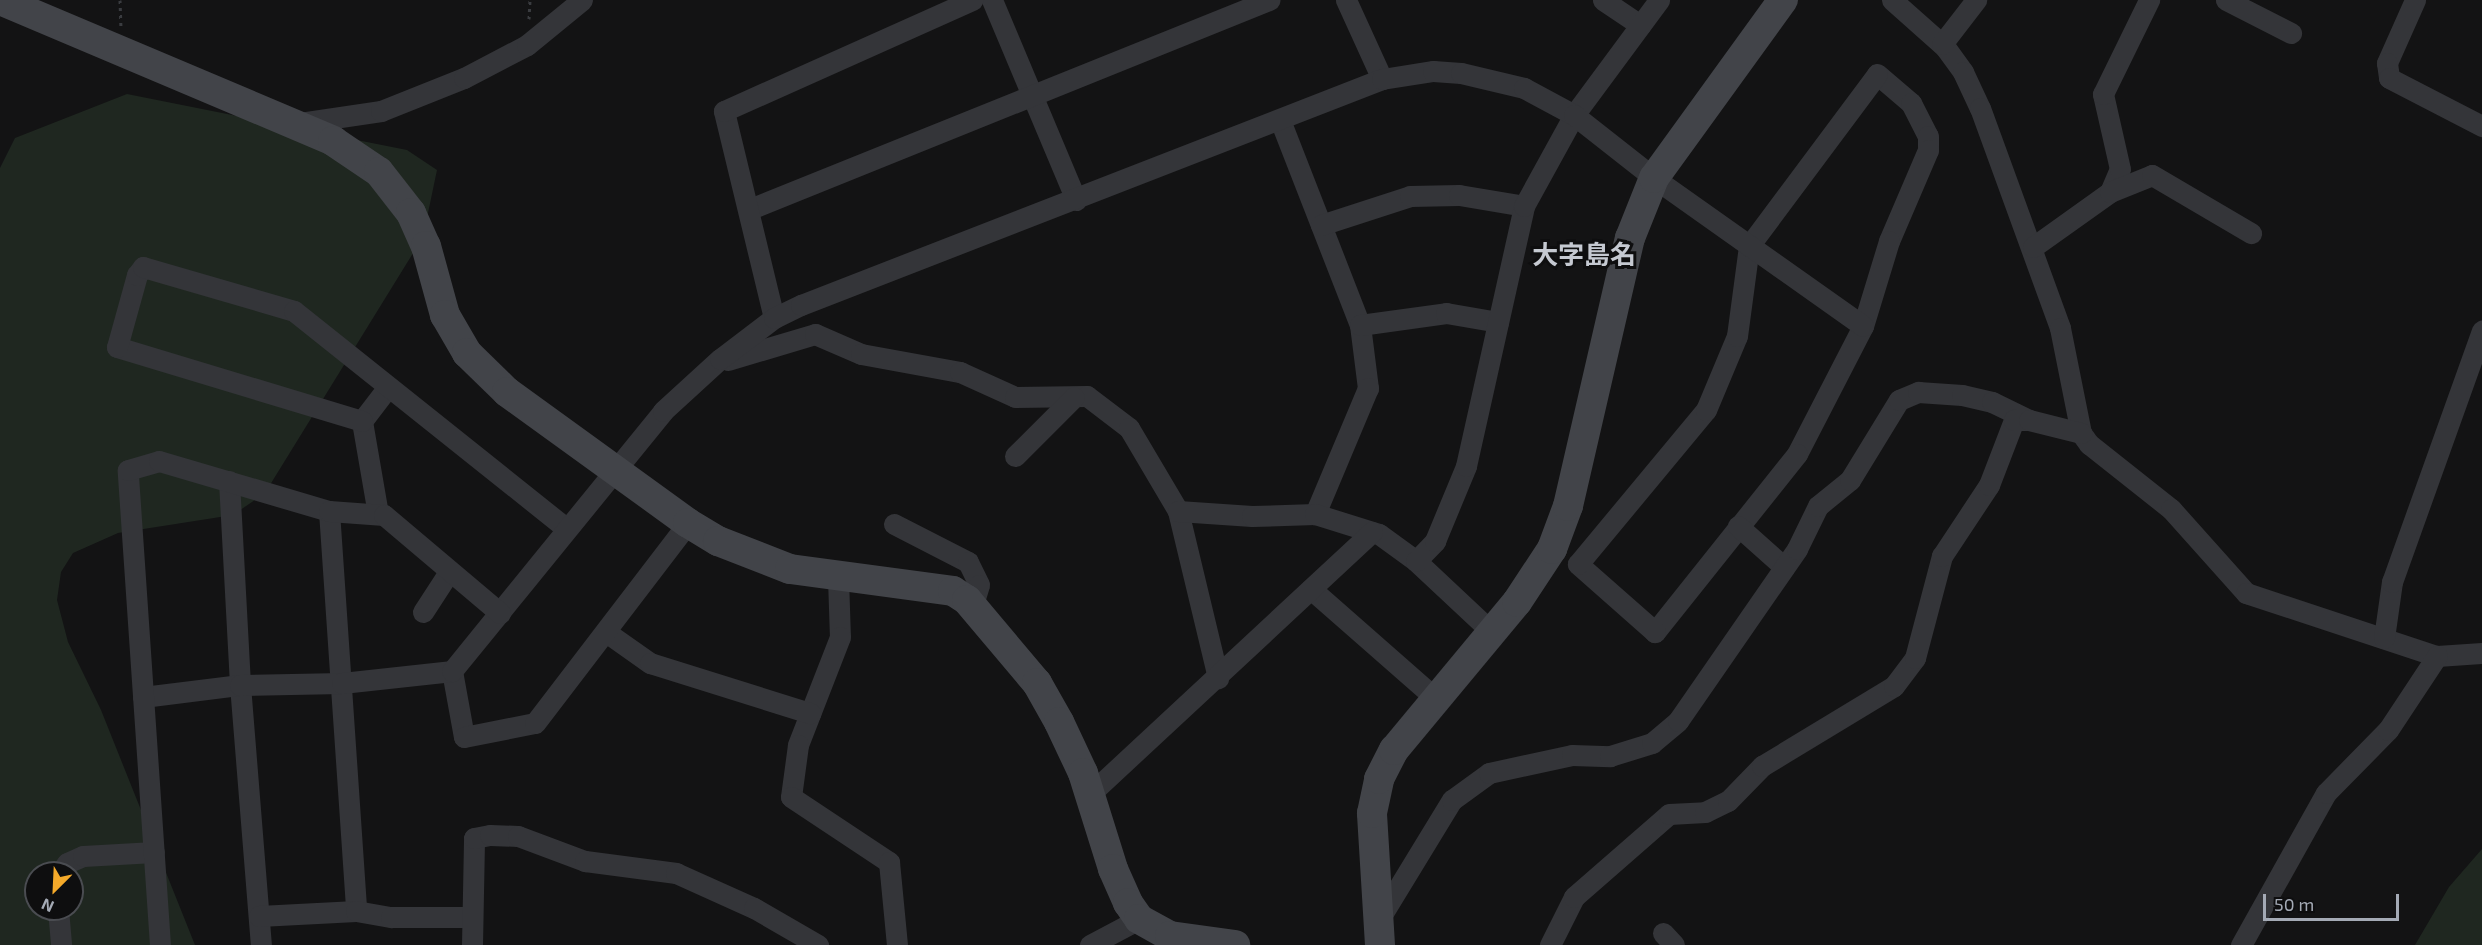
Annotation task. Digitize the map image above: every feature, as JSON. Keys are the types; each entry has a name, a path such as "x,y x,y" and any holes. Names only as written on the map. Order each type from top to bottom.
{"street":[{"path":"0,0 293,124 353,152 397,191 426,246 445,315 466,353 507,392 688,523 761,560 838,578 953,591 973,605 1037,682 1059,722 1090,794 1113,869 1128,903 1139,919 1170,936 1235,945"},
{"path":"293,124 381,111 464,78 527,45 582,0"},
{"path":"774,318 750,209 732,154 724,111 972,0"},
{"path":"992,0 1076,200"},
{"path":"750,209 1033,98 1269,0"},
{"path":"1346,0 1382,79"},
{"path":"1603,0 1640,25"},
{"path":"1416,561 1435,541 1459,489 1524,206 1575,116 1659,0"},
{"path":"1379,934 1372,813 1375,793 1394,750 1532,581 1560,532 1624,260 1654,178 1783,0"},
{"path":"1892,0 1942,44 1963,72 1980,108 2033,247 2060,328 2081,433"},
{"path":"1942,44 1976,0"},
{"path":"2110,192 2120,170 2103,94 2149,0"},
{"path":"2226,0 2291,33"},
{"path":"2415,0 2386,63 2389,78 2482,126"},
{"path":"143,697 240,685 341,683 452,671 663,411 712,366 774,318 801,304 1076,200 1382,79 1433,72 1495,78 1524,87 1575,116 1654,178 1863,326"},
{"path":"1877,74 1911,103 1928,136 1928,150 1889,241 1863,326 1797,454 1655,632 1578,564 1706,410 1737,336 1749,246 1877,74"},
{"path":"1280,120 1360,324 1368,388 1315,514"},
{"path":"2033,247 2110,192 2152,175 2251,233"},
{"path":"1321,225 1410,196 1459,195 1524,206"},
{"path":"363,421 117,347 137,275 143,267 279,303 294,311 567,528"},
{"path":"1360,324 1446,313 1498,322"},
{"path":"2384,638 2391,582 2482,331"},
{"path":"712,366 815,334 861,354 960,372 1015,397 1087,396 1129,428 1178,511 1218,678"},
{"path":"378,514 363,421 388,387"},
{"path":"1379,934 1452,800 1489,773 1572,755 1610,756 1652,743 1678,722 1784,567 1818,506 1850,480 1899,400 1918,392 1962,395 1992,402 2029,420 2081,433 2114,467 2171,509 2246,593 2437,656 2482,653"},
{"path":"1015,456 1074,397"},
{"path":"1550,945 1574,897 1669,814 1705,812 1728,801 1762,766 1894,686 1915,658 1942,556 1989,485 2014,420 2029,420"},
{"path":"160,945 128,470 159,461 329,511 378,514 428,550 449,572 500,613"},
{"path":"229,482 240,685 261,945"},
{"path":"329,511 356,911"},
{"path":"1178,511 1270,516 1315,514 1372,532 1416,561 1492,632"},
{"path":"452,671 464,736 509,731 535,723 688,523"},
{"path":"894,524 968,562 979,585 973,605"},
{"path":"1738,526 1784,567"},
{"path":"1090,794 1218,678 1372,532"},
{"path":"423,612 449,572"},
{"path":"838,578 840,637 798,745 791,797 889,862 897,945"},
{"path":"1311,589 1436,699"},
{"path":"606,632 650,663 810,713"},
{"path":"2241,945 2326,793 2388,730 2437,656"},
{"path":"472,945 474,838 518,836 585,861 676,873 754,908 818,945"},
{"path":"72,861 83,856 153,852"},
{"path":"259,916 356,911 391,917 472,917"},
{"path":"1090,945 1139,919"},
{"path":"59,921 61,945"}],"shaded area":[{"path":"127,94 407,150 437,170 423,237 265,493 233,515 118,533 73,553 61,572 57,600 68,642 101,710 195,945 0,945 0,168 15,138"},
{"path":"2482,849 2482,945 2415,945 2449,887"}],"district":[{"name":"大字島名","path":"1584,254"}]}
